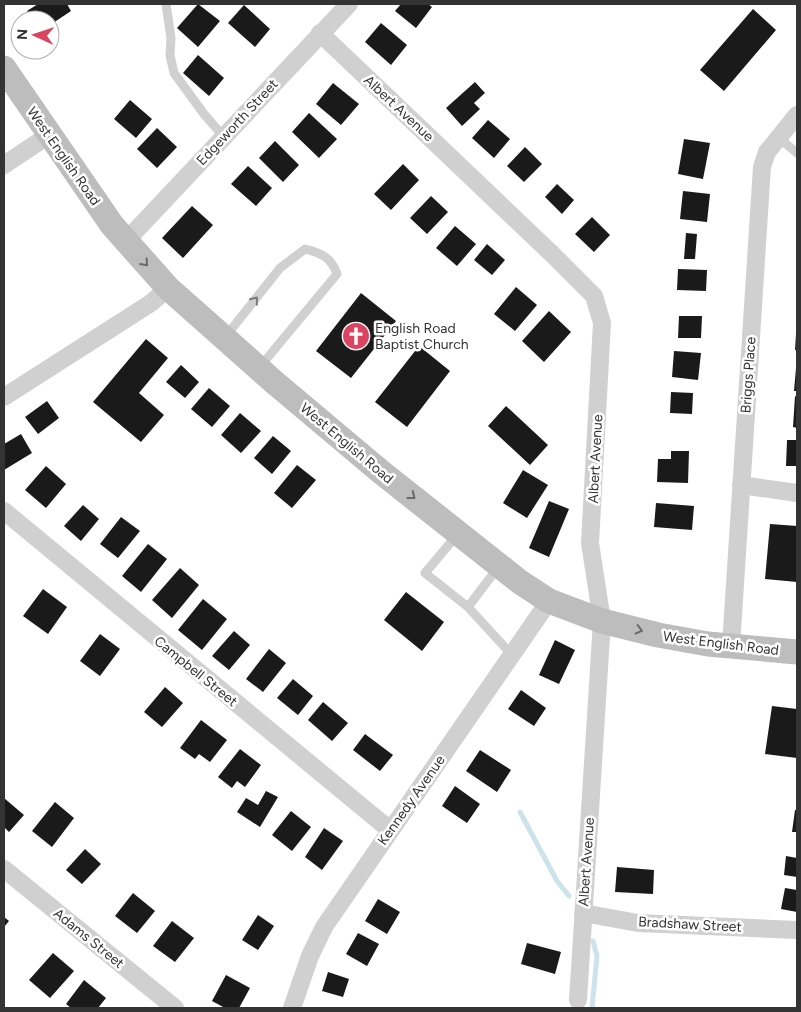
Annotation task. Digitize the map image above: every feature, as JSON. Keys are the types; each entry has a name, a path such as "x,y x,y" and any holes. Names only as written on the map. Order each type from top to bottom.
{"main road":[{"name":"West English Road","path":"4,68 49,135 126,241 168,288 259,369 500,566 550,601 602,621 658,635 731,646 797,652"}],"street":[{"name":"Edgeworth Street","path":"126,241 349,4"},
{"name":"Albert Avenue","path":"320,34 545,247 594,296 602,323 590,543 602,621 578,1000"},
{"name":"Briggs Place","path":"731,646 762,167 767,152 797,115"},
{"path":"4,165 49,135"},
{"path":"4,397 151,302 168,288"},
{"path":"741,486 797,493"},
{"name":"Campbell Street","path":"4,511 390,830"},
{"name":"Kennedy Avenue","path":"292,1008 310,956 324,927 550,601"},
{"name":"Adams Street","path":"4,868 175,1008"},
{"name":"Bradshaw Street","path":"583,913 638,923 797,930"}],"lane":[{"path":"166,4 171,38 170,55 174,73 204,114 224,136"},
{"path":"779,138 797,153"},
{"path":"224,338 280,268 305,249 323,254 334,264 338,274 259,369"},
{"path":"458,533 425,573 468,607 512,655"},
{"path":"468,607 500,566"}],"building":[{"path":"38,4 67,4 71,11 60,18 60,10 29,10"},
{"path":"198,4 220,21 198,47 177,28"},
{"path":"401,4 428,4 432,7 416,28 395,11"},
{"path":"244,5 270,29 255,47 228,23"},
{"path":"753,9 776,30 724,91 700,70"},
{"path":"381,23 407,45 391,65 365,42"},
{"path":"198,55 224,78 209,96 183,73"},
{"path":"475,82 485,93 474,103 480,109 462,126 446,108"},
{"path":"333,83 359,104 341,125 316,104"},
{"path":"130,100 152,119 136,138 114,119"},
{"path":"309,113 337,139 319,158 292,132"},
{"path":"488,120 510,139 494,158 472,138"},
{"path":"157,128 177,147 157,168 137,149"},
{"path":"684,139 710,143 703,179 678,174"},
{"path":"275,141 299,165 283,182 259,158"},
{"path":"525,147 542,164 524,182 507,166"},
{"path":"403,164 419,180 391,210 374,194"},
{"path":"248,166 272,188 256,206 231,184"},
{"path":"557,184 574,200 562,214 545,197"},
{"path":"683,191 710,194 707,222 680,219"},
{"path":"431,196 448,212 427,234 410,218"},
{"path":"192,206 213,225 183,258 162,238"},
{"path":"592,217 610,235 594,252 575,234"},
{"path":"455,226 476,244 457,266 436,248"},
{"path":"686,233 697,234 695,259 684,259"},
{"path":"487,244 505,260 492,275 474,260"},
{"path":"678,269 707,270 706,291 677,290"},
{"path":"516,287 537,305 515,331 494,314"},
{"name":"English Road Baptist Church","path":"361,293 396,321 351,378 316,351"},
{"path":"549,311 571,332 544,362 522,341"},
{"path":"679,316 702,316 701,338 678,338"},
{"path":"796,334 797,350 795,350"},
{"path":"146,339 168,358 139,393 164,415 141,442 93,402"},
{"path":"419,346 450,371 407,427 375,402"},
{"path":"674,351 701,353 698,380 672,377"},
{"path":"181,365 199,382 185,398 166,382"},
{"path":"796,368 797,391 794,391"},
{"path":"209,388 230,406 212,427 191,409"},
{"path":"671,392 693,393 692,414 670,413"},
{"path":"795,396 797,397 797,428 793,427"},
{"path":"47,401 59,418 38,434 25,417"},
{"path":"506,406 548,445 530,465 488,426"},
{"path":"240,413 261,431 241,453 221,435"},
{"path":"21,434 32,453 4,470 4,444"},
{"path":"273,436 291,451 272,474 254,458"},
{"path":"787,440 797,440 797,466 786,466"},
{"path":"671,451 689,451 688,483 657,482 658,459 671,459"},
{"path":"297,465 316,480 292,508 274,493"},
{"path":"46,466 66,484 46,508 25,490"},
{"path":"523,470 548,485 527,518 503,503"},
{"path":"549,501 569,509 549,557 529,548"},
{"path":"656,503 694,506 692,530 654,527"},
{"path":"83,505 99,519 81,541 64,526"},
{"path":"121,517 140,531 118,558 100,544"},
{"path":"770,524 797,526 797,582 765,579"},
{"path":"148,544 167,559 141,592 122,576"},
{"path":"180,568 199,585 172,618 152,600"},
{"path":"43,589 67,607 48,634 23,616"},
{"path":"406,592 444,622 422,651 384,620"},
{"path":"203,599 227,619 202,650 178,630"},
{"path":"234,631 250,645 229,670 212,656"},
{"path":"100,634 120,649 100,676 80,661"},
{"path":"555,640 575,650 559,684 539,675"},
{"path":"269,649 286,663 263,692 246,679"},
{"path":"293,679 313,696 298,715 277,698"},
{"path":"165,687 183,703 162,727 144,712"},
{"path":"521,690 546,708 534,726 508,709"},
{"path":"323,702 348,723 332,741 308,720"},
{"path":"772,706 797,709 797,758 765,754"},
{"path":"201,720 227,740 210,762 199,754 195,759 180,748"},
{"path":"365,734 393,755 380,771 353,750"},
{"path":"240,749 261,765 245,787 237,781 232,788 218,777"},
{"path":"480,750 511,770 497,792 466,771"},
{"path":"455,786 480,804 467,823 442,806"},
{"path":"266,791 278,797 260,827 237,812 246,798 258,805"},
{"path":"4,798 24,815 9,832 4,827"},
{"path":"55,802 74,818 52,847 32,831"},
{"path":"795,810 797,810 797,832 792,832"},
{"path":"291,811 311,827 292,851 272,835"},
{"path":"324,828 343,841 322,870 305,857"},
{"path":"85,849 101,864 82,884 66,870"},
{"path":"786,856 797,858 797,877 784,875"},
{"path":"617,867 654,870 653,894 615,892"},
{"path":"785,888 797,890 797,912 781,909"},
{"path":"133,893 155,911 137,933 115,916"},
{"path":"378,899 400,912 387,934 365,921"},
{"path":"258,915 274,926 258,950 242,940"},
{"path":"4,917 9,921 4,927"},
{"path":"172,921 194,938 175,962 153,946"},
{"path":"358,933 379,944 367,966 346,954"},
{"path":"527,943 561,952 555,974 521,964"},
{"path":"53,953 74,971 50,998 29,980"},
{"path":"328,972 349,979 343,997 322,991"},
{"path":"226,975 250,988 239,1008 225,1008 212,1001"},
{"path":"84,980 106,998 98,1008 71,1008 66,1004"}],"waterway":[{"path":"520,812 557,881 569,896"},
{"path":"592,1008 597,956 593,941"}],"place":[{"name":"English Road Baptist Church","path":"356,336"}]}
